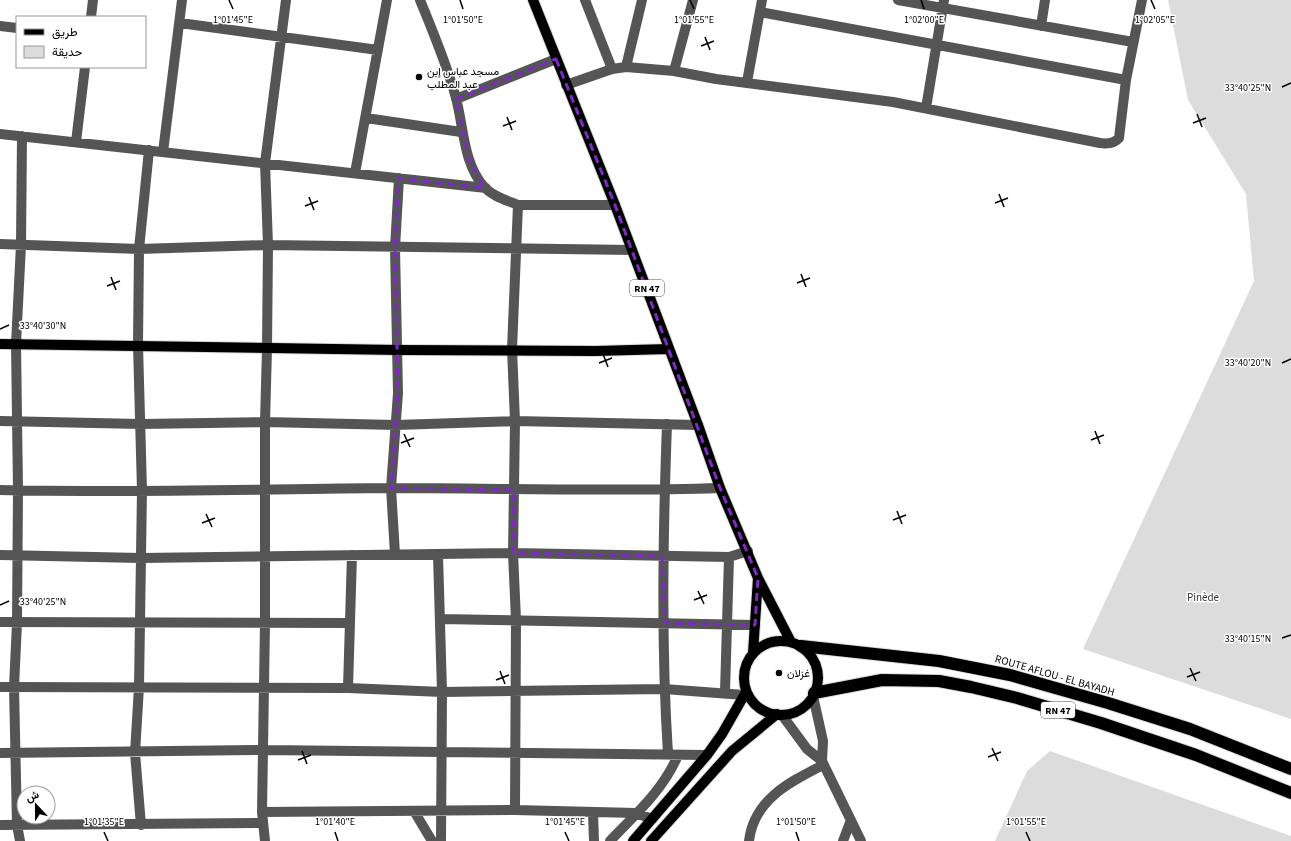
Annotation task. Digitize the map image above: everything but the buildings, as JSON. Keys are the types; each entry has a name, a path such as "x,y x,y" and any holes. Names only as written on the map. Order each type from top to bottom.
{"highway":[{"name":"ROUTE AFLOU - EL BAYADH","path":"796,644 940,661 1010,674 1190,729 1291,769"},
{"name":"RN 47","path":"814,695 882,680 939,681 1017,698 1102,723 1196,755 1291,793"}],"main road":[{"name":"RN 47","path":"533,0 615,205 670,349 720,488 748,551 758,578 796,644"},
{"path":"0,344 399,350 670,349"},
{"name":"RN 47","path":"753,653 758,578"},
{"path":"633,841 707,755 722,734 745,693 744,672 747,662 753,653 770,642 796,644 809,653 815,662 818,673 818,683 814,695 800,709 779,714 732,751 651,841"},
{"path":"745,693 758,707 779,714"}],"street":[{"path":"90,16 93,0"},
{"path":"163,152 182,0"},
{"path":"265,841 262,812 265,623 264,422 267,349 268,245 266,163 286,0"},
{"path":"355,173 387,0"},
{"path":"420,0 456,99 461,132 469,159 486,188 500,198 518,205 615,205"},
{"path":"585,0 612,69"},
{"path":"626,67 642,0"},
{"path":"674,71 693,0"},
{"path":"747,82 762,0"},
{"path":"898,0 943,4 1041,26 1133,42"},
{"path":"1041,26 1045,0"},
{"path":"566,84 612,69 626,67 674,71 926,108 1100,143 1112,143 1116,142 1119,138 1126,80 1142,0"},
{"path":"926,108 943,4"},
{"path":"760,12 1126,80"},
{"path":"180,23 378,50"},
{"path":"0,26 16,28"},
{"path":"456,99 556,59"},
{"path":"76,142 84,68"},
{"path":"366,118 461,132"},
{"path":"0,134 486,188"},
{"path":"16,785 14,687 17,623 16,555 18,490 16,344 22,136"},
{"path":"141,825 135,753 141,623 142,490 138,345 139,249 149,150"},
{"path":"396,554 391,488 396,425 399,350 395,248 399,178"},
{"path":"515,810 517,752 515,690 516,620 513,553 515,421 512,350 518,205"},
{"path":"0,244 139,249 268,245 517,250 632,250"},
{"path":"0,422 141,424 264,422 396,425 515,421 698,425"},
{"path":"610,841 636,813 673,767 673,754 664,689 665,623 662,556 667,424"},
{"path":"0,490 264,490 391,488 665,490 720,488"},
{"path":"0,555 141,558 265,555 352,556 513,553 729,557 748,551"},
{"path":"438,555 442,692 441,841"},
{"path":"348,688 352,556"},
{"path":"725,692 729,557"},
{"path":"441,619 755,625"},
{"path":"0,622 350,623"},
{"path":"0,687 264,687 348,688 442,692 664,689 745,693"},
{"path":"814,695 823,740 822,763"},
{"path":"779,714 807,749 822,763 861,841"},
{"path":"0,753 135,753 264,750 707,755"},
{"path":"749,841 754,818 761,807 772,796 793,780 822,763"},
{"path":"262,812 442,812 515,810 636,813 652,819"},
{"path":"414,811 432,841"},
{"path":"593,813 594,841"},
{"path":"843,841 851,820"},
{"path":"56,825 263,823"},
{"path":"0,825 16,825"},
{"path":"17,825 20,841"}],"highlighted area":[{"path":"556,59 615,205 720,488 758,578 755,625 665,623 662,556 513,553 514,490 391,488 398,393 395,248 399,178 484,188 469,159 456,99"}],"green space":[{"name":"Pinède","path":"1168,0 1291,0 1291,719 1083,649 1254,281 1246,194 1188,100"},
{"path":"1050,751 1291,836 1291,841 995,841 1027,771"}],"place":[{"name":"مسجد عباس إبن عبد المطلب","path":"419,77"},
{"name":"غزلان","path":"779,673"}]}
